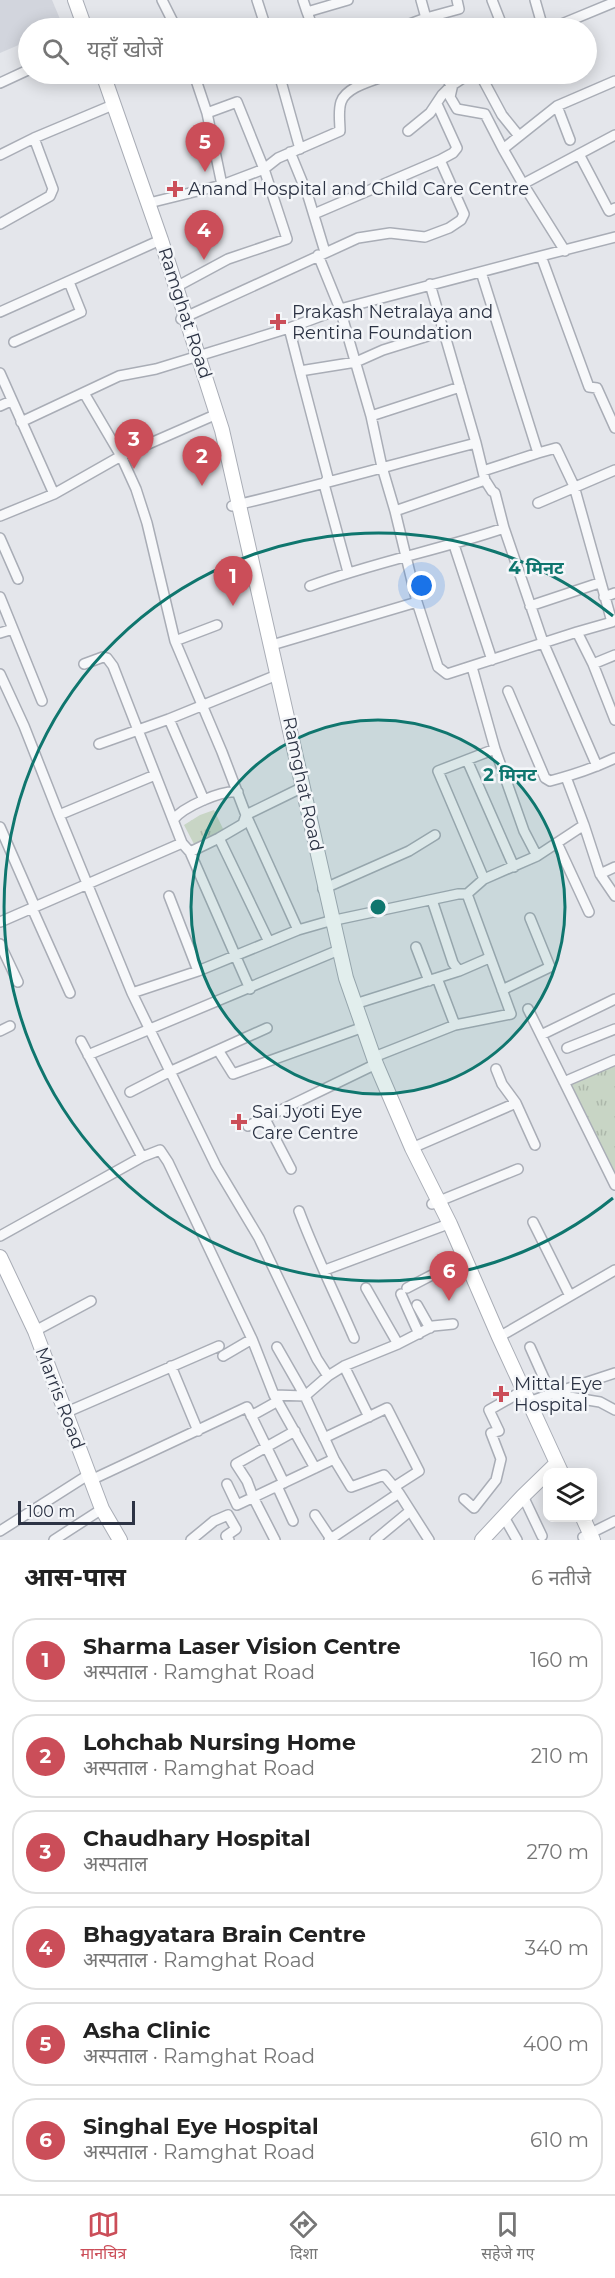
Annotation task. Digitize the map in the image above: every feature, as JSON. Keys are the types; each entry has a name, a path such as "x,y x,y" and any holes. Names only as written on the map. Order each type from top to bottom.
{"main road":[{"path":"69,0 75,18"},
{"path":"75,0 81,18"},
{"name":"Ramghat Road","path":"100,84 184,318 214,415 272,645 341,979 358,1029 556,1468"},
{"name":"Ramghat Road","path":"107,84 177,287 184,318"},
{"name":"Ramghat Road","path":"236,505 297,790 323,889"},
{"name":"Ramghat Road","path":"329,922 374,1062 436,1203 443,1226 499,1337 524,1400"},
{"name":"Marris Road","path":"0,1257 35,1331 102,1509 120,1540"},
{"path":"482,1540 523,1496 543,1480"},
{"path":"577,1522 588,1538"},
{"path":"584,1522 588,1538"}],"street":[{"path":"257,0 263,18"},
{"path":"303,0 309,18"},
{"path":"307,12 348,0"},
{"path":"421,0 426,18 459,9 457,0"},
{"path":"492,0 499,18"},
{"path":"535,0 540,18"},
{"path":"589,0 592,12"},
{"path":"165,1 172,18"},
{"path":"577,18 615,2"},
{"path":"0,83 18,75"},
{"path":"503,149 557,106 615,81"},
{"path":"197,84 207,113 222,185"},
{"path":"281,84 295,150 314,214 321,253 356,362 417,602 438,667 447,674 612,622 599,583 574,486 556,448 538,453 395,512"},
{"path":"149,203 222,185 264,169 278,158 340,131 340,104 344,96 366,84"},
{"path":"485,84 502,115 519,136"},
{"path":"408,131 430,113 452,85"},
{"path":"452,85 450,97 457,109 485,114 523,184 565,251"},
{"path":"177,287 228,259 287,239 264,169 237,102 207,113"},
{"path":"314,214 453,153 457,148 437,104"},
{"path":"557,106 570,140"},
{"path":"0,155 108,107"},
{"path":"523,184 615,135"},
{"path":"0,224 51,196 53,189 34,138"},
{"path":"579,154 609,211 615,208"},
{"path":"184,318 321,253 358,238 390,233 425,237 435,235 461,220 464,214 440,160"},
{"path":"21,422 119,376 156,369 195,355 289,328 340,309 615,237"},
{"path":"0,312 156,242"},
{"path":"541,256 589,387 597,388 605,401 615,428"},
{"path":"481,272 538,453"},
{"path":"14,342 81,312 69,282"},
{"path":"430,284 484,476 495,494 504,528 543,642 597,766"},
{"path":"289,328 328,478 324,484 348,572"},
{"path":"300,371 356,362 383,350 444,331"},
{"path":"0,373 54,494"},
{"path":"371,416 460,387"},
{"path":"84,393 121,456 136,489 147,524 175,641 246,815 298,930"},
{"path":"0,406 11,401"},
{"path":"0,516 54,494 121,456 214,415"},
{"path":"236,505 476,443"},
{"path":"538,503 615,470"},
{"path":"310,586 348,572 405,555 454,545 504,528"},
{"path":"0,538 18,579"},
{"path":"454,545 492,660"},
{"path":"530,606 599,583"},
{"path":"604,597 615,593"},
{"path":"0,597 42,701"},
{"path":"272,645 417,602"},
{"path":"175,641 217,626"},
{"path":"0,633 13,629"},
{"path":"577,632 593,664 615,720"},
{"path":"593,664 615,655"},
{"path":"84,664 103,657 107,658 139,731 182,843 190,852 250,989"},
{"path":"472,667 495,749 524,831 537,856"},
{"path":"0,674 4,693 59,815 132,993 216,1166 259,1238 327,1376"},
{"path":"99,744 139,731 272,677"},
{"path":"508,691 545,778 550,781 566,777 615,758"},
{"path":"169,719 204,800"},
{"path":"484,879 438,771 495,749"},
{"path":"467,760 514,867"},
{"path":"59,815 154,775"},
{"path":"566,777 600,874 615,896"},
{"path":"190,852 243,824 246,815 297,790"},
{"path":"173,820 178,814 204,800 231,791 238,792"},
{"path":"132,993 198,971 298,930 467,894 484,879 537,856 584,825"},
{"path":"0,827 70,993"},
{"path":"323,889 409,851 435,835"},
{"path":"219,838 269,942"},
{"path":"0,922 182,843"},
{"path":"556,843 589,912"},
{"path":"600,874 615,867"},
{"path":"248,1126 374,1062 455,1025 511,1014 467,894"},
{"path":"169,896 198,971"},
{"path":"432,900 453,963 459,971"},
{"path":"502,990 550,967 530,918"},
{"path":"0,944 18,982"},
{"path":"416,947 455,1025"},
{"path":"88,1055 334,952"},
{"path":"355,1004 459,971 489,958"},
{"path":"541,1035 615,999"},
{"path":"528,1009 615,1185"},
{"path":"0,1031 10,1026"},
{"path":"130,1092 267,1028"},
{"path":"218,1050 232,1074 358,1029"},
{"path":"567,1048 615,1029"},
{"path":"81,1041 142,1157"},
{"path":"564,1082 615,1060"},
{"path":"496,1069 502,1084 516,1103 535,1145"},
{"path":"412,1149 516,1103"},
{"path":"264,1117 291,1169"},
{"path":"0,1236 142,1157 160,1150 168,1162 252,1339 276,1398 315,1468"},
{"path":"436,1203 518,1170"},
{"path":"299,1211 311,1245 325,1270 354,1338"},
{"path":"532,1222 570,1296"},
{"path":"325,1270 443,1226"},
{"path":"419,1334 404,1291 459,1261"},
{"path":"499,1337 615,1270"},
{"path":"366,1288 398,1344"},
{"path":"35,1331 91,1300"},
{"path":"417,1305 430,1328"},
{"path":"251,1416 276,1398 305,1396 327,1376 344,1366 430,1328 453,1324"},
{"path":"223,1356 252,1339"},
{"path":"67,1412 219,1346"},
{"path":"277,1347 305,1396 334,1459 351,1487 384,1475 397,1490 429,1540"},
{"path":"530,1347 551,1394"},
{"path":"171,1366 198,1431"},
{"path":"344,1366 369,1417"},
{"path":"464,1499 474,1508 496,1480 501,1459 491,1433 499,1431 489,1410 551,1394 615,1373"},
{"path":"551,1394 600,1402 615,1410"},
{"path":"0,1531 89,1477 198,1431 247,1407 266,1447 293,1521"},
{"path":"315,1515 330,1539 419,1471 387,1408 324,1438"},
{"path":"275,1540 247,1480 236,1464 295,1431"},
{"path":"227,1484 237,1505 334,1459"},
{"path":"523,1496 542,1536"},
{"path":"54,1540 102,1509"},
{"path":"375,1540 410,1511"},
{"path":"191,1540 214,1521 228,1515 236,1529 226,1536 229,1540"},
{"path":"504,1517 517,1540"},
{"path":"588,1538 615,1521"}],"shaded area":[{"path":"0,0 52,0 60,18 18,18 18,45 0,53"}],"green space":[{"path":"214,810 226,835 195,846 184,825"},
{"path":"615,1060 615,1185 564,1082"}],"place":[{"name":"Asha Clinic","path":"205,172"},
{"name":"Anand Hospital and Child Care Centre","path":"175,189"},
{"name":"Bhagyatara Brain Centre","path":"204,260"},
{"name":"Prakash Netralaya and Rentina Foundation","path":"278,322"},
{"name":"Chaudhary Hospital","path":"134,469"},
{"name":"Lohchab Nursing Home","path":"202,486"},
{"name":"Sharma Laser Vision Centre","path":"233,606"},
{"name":"Sai Jyoti Eye Care Centre","path":"239,1122"},
{"name":"Singhal Eye Hospital","path":"449,1301"},
{"name":"Mittal Eye Hospital","path":"501,1394"}]}
